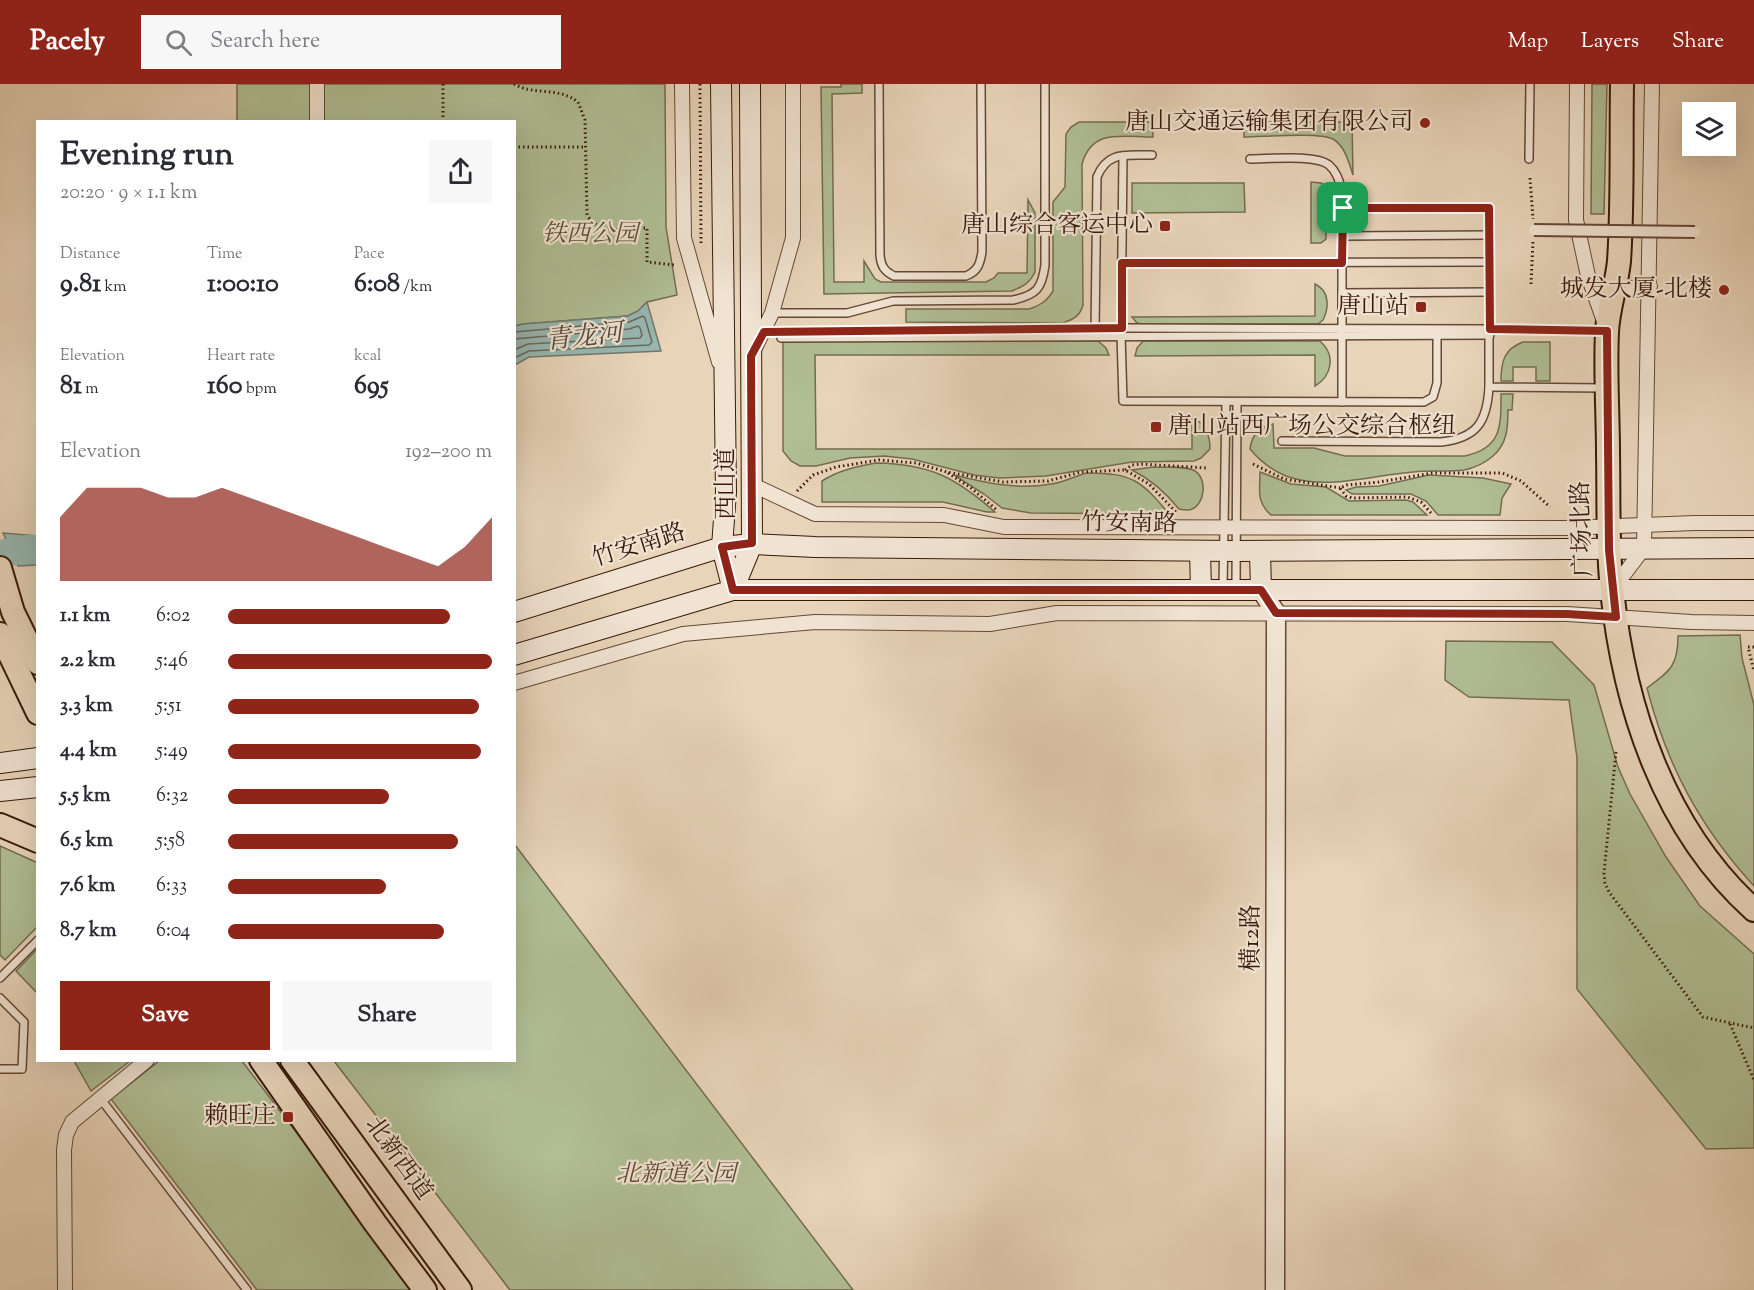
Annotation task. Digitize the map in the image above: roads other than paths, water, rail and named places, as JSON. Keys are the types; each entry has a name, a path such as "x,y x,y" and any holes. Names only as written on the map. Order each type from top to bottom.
{"main road":[{"name":"西山道","path":"721,84 726,492 722,547 733,590"},
{"name":"西山道","path":"733,590 752,543 750,84"},
{"name":"广场北路","path":"1612,590 1609,550 1607,331 1619,263 1622,84"},
{"name":"竹安南路","path":"516,611 722,547 752,543 815,547 1200,551 1754,548"},
{"path":"1200,551 1201,590"},
{"path":"1260,551 1261,590"},
{"path":"0,568 13,612 36,659"},
{"path":"516,654 733,590 1754,590"},
{"path":"1612,590 1624,663 1640,726 1655,767 1675,810 1698,845 1720,875 1754,910"},
{"path":"8,591 36,634"},
{"path":"0,634 36,709"},
{"path":"0,763 36,758"},
{"path":"0,791 36,787"},
{"path":"0,825 36,840"},
{"path":"262,1062 375,1223 425,1290"},
{"name":"北新西道","path":"293,1062 460,1290"}],"street":[{"path":"317,84 317,120"},
{"path":"682,84 684,238 725,384"},
{"path":"751,356 772,313 793,238 792,84"},
{"path":"1577,84 1576,220 1588,276 1607,331"},
{"path":"1644,548 1652,84"},
{"path":"1533,230 1695,232"},
{"path":"1613,290 1650,286"},
{"path":"753,485 815,514 944,515 1004,527 1565,528 1754,523"},
{"name":"广场北路","path":"1612,590 1644,548"},
{"path":"1261,590 1276,613"},
{"path":"516,682 683,634 815,622 990,624 1056,613 1276,613 1555,614 1691,622 1754,623"},
{"name":"横12路","path":"1275,1290 1276,613"},
{"path":"65,1290 64,1150 66,1135 72,1122 145,1062"}],"lane":[{"path":"879,84 880,255 881,265 886,272 894,276 966,276 975,272 980,263 982,252 981,84"},
{"path":"772,313 847,313 893,301 1013,300 1029,297 1038,290 1045,264 1045,84"},
{"path":"1528,159 1530,84"},
{"path":"1123,156 1121,332 1123,401 1424,402 1433,397 1437,383 1437,332"},
{"path":"1095,332 1097,177 1102,166 1111,158 1152,156"},
{"path":"1250,159 1314,159 1328,164 1337,175 1342,190 1343,208 1342,402"},
{"path":"1282,441 1441,442 1457,440 1470,434 1481,423 1488,406 1489,208 1343,208"},
{"path":"1343,236 1489,235"},
{"path":"1122,263 1489,262"},
{"path":"1342,293 1490,292"},
{"path":"764,332 1607,331"},
{"path":"781,338 1095,332"},
{"path":"1489,387 1608,388"},
{"path":"1226,402 1230,529 1229,590"},
{"path":"1229,590 1237,402"},
{"path":"0,978 36,942"},
{"path":"0,998 24,1022 22,1070 0,1070"},
{"path":"100,1098 247,1290"}],"water":[{"path":"647,302 661,351 529,357 516,364 516,326 628,316 638,311"},
{"path":"3,533 36,536 36,565 18,566"}],"waterway":[{"name":"青龙河","path":"0,554 36,549"}],"place":[{"name":"唐山交通运输集团有限公司","path":"1425,123"},
{"name":"唐山综合客运中心","path":"1165,226"},
{"name":"城发大厦-北楼","path":"1724,290"},
{"name":"唐山站","path":"1421,307"},
{"name":"唐山站西广场公交综合枢纽","path":"1156,427"},
{"name":"赖旺庄","path":"288,1117"}],"park label":[{"name":"铁西公园","path":"590,235"},
{"name":"北新道公园","path":"676,1175"}]}
